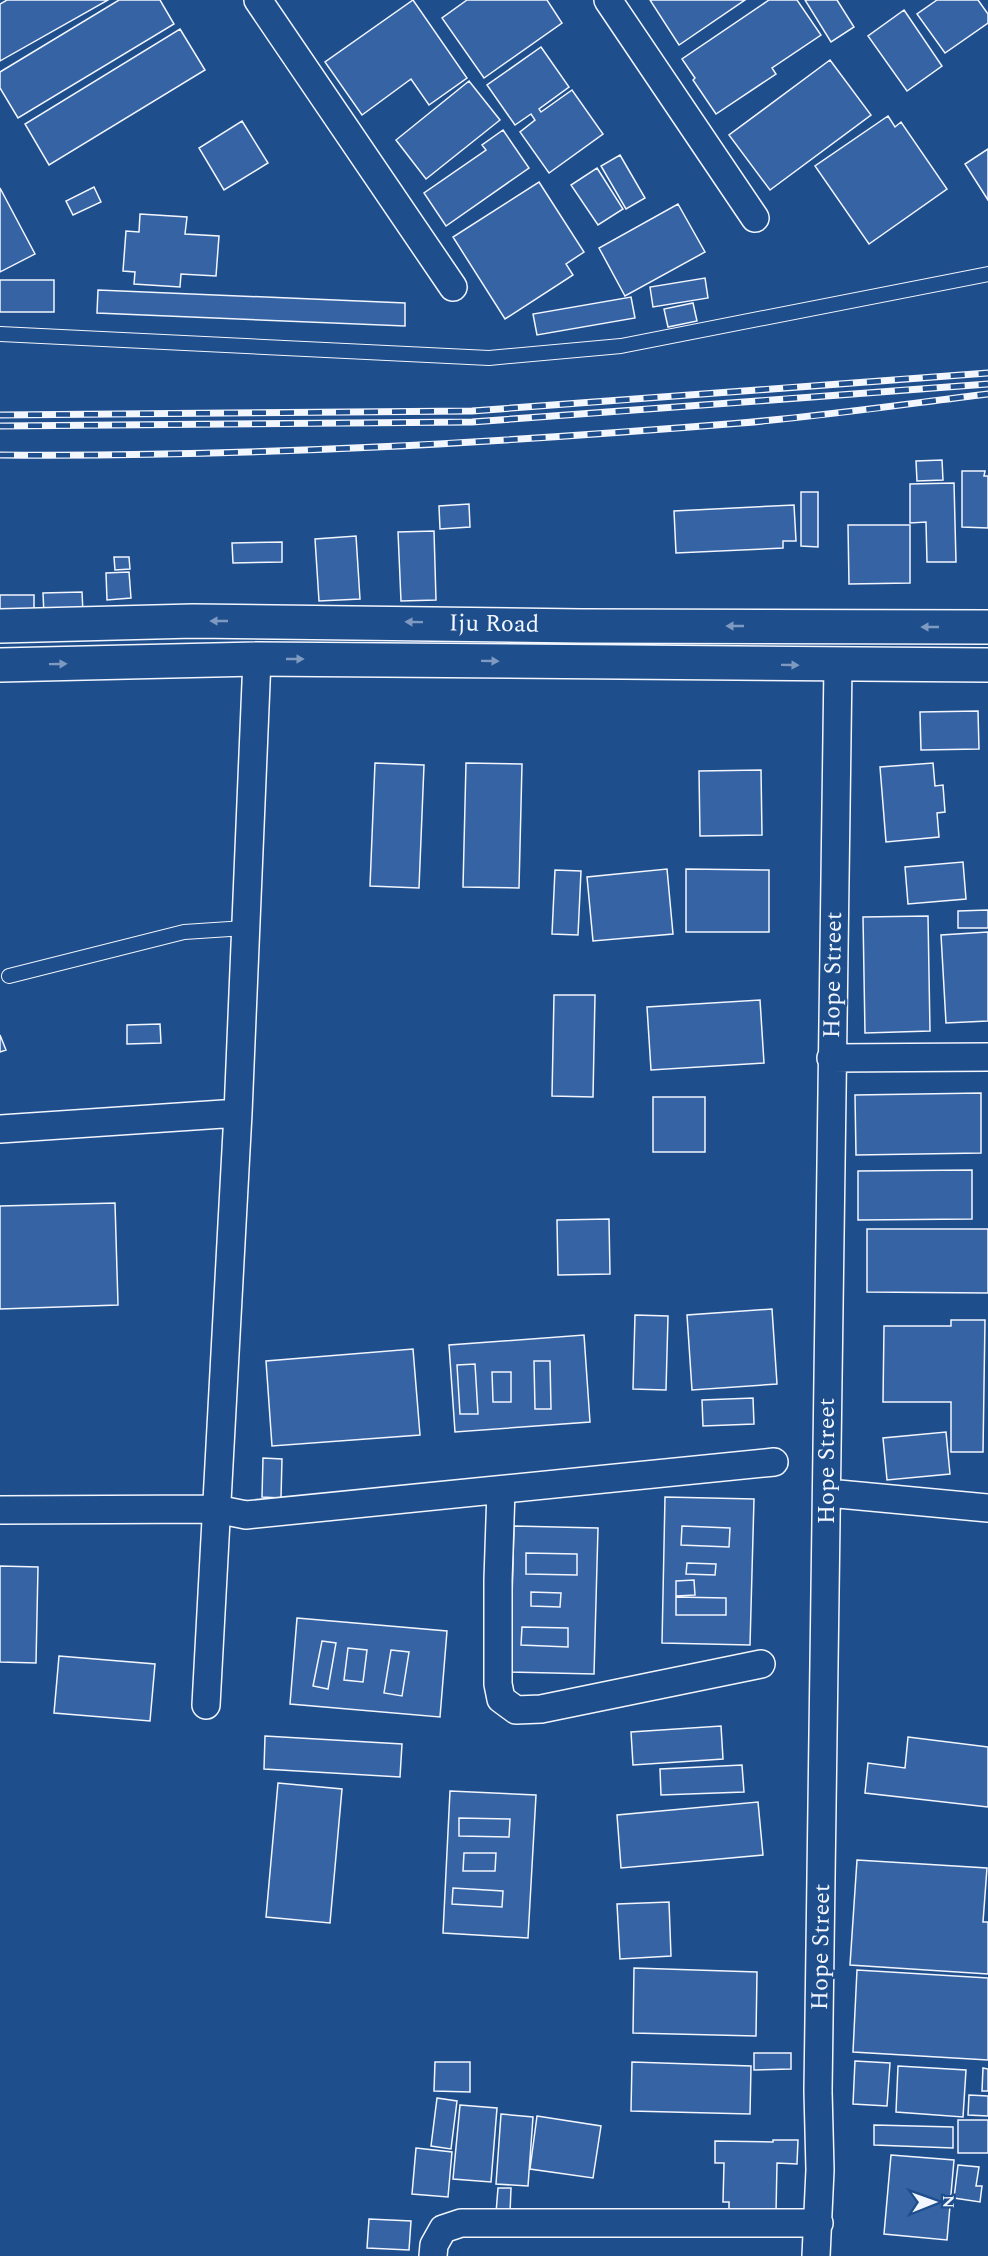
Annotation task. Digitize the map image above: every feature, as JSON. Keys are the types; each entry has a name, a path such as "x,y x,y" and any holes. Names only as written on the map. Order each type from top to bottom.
{"main road":[{"name":"Iju Road","path":"0,626 193,621 581,626 988,627"},
{"name":"Iju Road","path":"0,665 256,659 988,665"}],"street":[{"path":"258,0 453,287"},
{"path":"608,0 756,218"},
{"path":"206,1705 238,1113 256,659"},
{"name":"Hope Street","path":"816,2256 819,2223 818,2091 838,665"},
{"path":"831,1058 988,1058"},
{"path":"0,1129 238,1113"},
{"path":"0,1510 216,1509 246,1515 774,1462"},
{"path":"501,1490 498,1684 501,1699 516,1710 540,1709 761,1664"},
{"path":"828,1494 988,1508"},
{"path":"433,2256 434,2246 443,2229 461,2223 819,2223"}],"lane":[{"path":"0,334 489,358 621,346 988,274"},
{"path":"9,976 184,932 245,928"}],"building":[{"path":"7,0 108,0 0,61 0,4"},
{"path":"119,0 160,0 174,24 18,118 0,88 0,72"},
{"path":"413,0 467,78 429,105 411,79 362,115 325,62"},
{"path":"467,0 547,0 562,23 484,78 442,18"},
{"path":"650,0 745,0 679,45"},
{"path":"769,0 797,0 821,35 772,68 776,74 716,114 682,59"},
{"path":"805,0 837,0 854,27 831,42"},
{"path":"937,0 978,0 988,14 988,23 945,53 917,14"},
{"path":"904,10 942,66 907,91 868,36"},
{"path":"180,29 205,70 49,165 25,124"},
{"path":"541,47 569,87 539,109 541,112 572,90 603,134 549,173 520,132 535,120 531,114 515,125 487,85"},
{"path":"830,60 871,115 770,190 729,135"},
{"path":"469,81 500,120 426,179 396,140"},
{"path":"888,116 895,127 901,122 947,189 869,244 815,166"},
{"path":"242,121 268,163 224,190 199,148"},
{"path":"503,130 529,168 446,226 424,193 486,150 482,145"},
{"path":"988,149 988,200 965,164"},
{"path":"620,155 645,198 626,209 601,166"},
{"path":"597,168 623,209 598,225 571,185"},
{"path":"539,182 584,252 566,264 573,275 505,319 453,237"},
{"path":"94,187 101,202 73,215 66,201"},
{"path":"0,188 35,254 0,272"},
{"path":"678,204 705,252 625,296 599,248"},
{"path":"140,214 187,217 185,234 219,236 216,276 181,274 180,287 134,284 135,272 123,271 126,231 139,232"},
{"path":"705,278 708,298 653,307 650,287"},
{"path":"0,280 54,280 54,312 0,312"},
{"path":"98,290 405,303 405,326 97,313"},
{"path":"631,297 635,318 537,335 533,314"},
{"path":"693,303 697,321 668,327 664,309"},
{"path":"942,460 943,480 917,481 916,461"},
{"path":"962,471 985,471 984,476 988,476 988,528 962,527"},
{"path":"954,483 956,562 927,562 926,522 910,523 910,484"},
{"path":"801,492 818,492 818,547 801,546"},
{"path":"469,504 470,527 440,529 439,506"},
{"path":"794,505 796,541 783,541 783,548 676,553 674,511"},
{"path":"848,525 910,525 910,583 849,584"},
{"path":"434,531 436,600 401,601 398,532"},
{"path":"356,536 360,599 319,601 315,539"},
{"path":"282,542 282,562 233,563 232,543"},
{"path":"114,557 129,557 130,569 115,570"},
{"path":"129,572 131,598 107,600 106,573"},
{"path":"82,592 83,613 44,615 43,593"},
{"path":"0,595 34,595 34,617 0,616"},
{"path":"978,711 979,749 921,750 920,712"},
{"path":"375,763 424,765 419,888 370,886"},
{"path":"466,763 522,764 519,888 463,887"},
{"path":"933,763 935,786 943,785 945,812 937,813 939,837 886,842 880,767"},
{"path":"761,770 762,835 700,836 699,771"},
{"path":"963,862 966,899 908,904 905,867"},
{"path":"667,869 673,934 593,941 587,877"},
{"path":"686,869 769,870 769,932 686,932"},
{"path":"555,870 581,871 578,935 552,934"},
{"path":"988,910 988,928 958,928 958,911"},
{"path":"928,916 930,1031 865,1033 863,917"},
{"path":"988,932 988,1021 946,1023 941,935"},
{"path":"554,995 595,995 593,1097 552,1096"},
{"path":"760,1000 764,1063 651,1070 647,1007"},
{"path":"160,1024 161,1043 127,1044 127,1025"},
{"path":"0,1035 6,1050 0,1052"},
{"path":"981,1093 981,1153 856,1155 855,1095"},
{"path":"653,1097 705,1097 705,1152 653,1152"},
{"path":"972,1170 972,1219 858,1220 858,1171"},
{"path":"115,1203 118,1305 0,1309 0,1206"},
{"path":"609,1219 610,1274 558,1275 557,1220"},
{"path":"867,1229 988,1229 988,1293 867,1292"},
{"path":"772,1309 777,1384 692,1390 687,1315"},
{"path":"635,1315 668,1316 666,1390 633,1389"},
{"path":"951,1320 985,1320 983,1452 951,1452 951,1402 883,1402 884,1326 951,1326"},
{"path":"584,1335 590,1422 455,1432 449,1345","holes":["534,1361 550,1361 551,1409 535,1409","475,1364 478,1414 460,1414 457,1365","492,1372 511,1372 511,1402 493,1402"]},
{"path":"413,1349 420,1435 272,1446 266,1361"},
{"path":"534,1361 550,1361 551,1409 535,1409"},
{"path":"475,1364 478,1414 460,1414 457,1365"},
{"path":"492,1372 511,1372 511,1402 493,1402"},
{"path":"753,1398 754,1424 703,1426 702,1400"},
{"path":"946,1432 950,1474 887,1480 883,1438"},
{"path":"263,1458 282,1459 281,1498 262,1497"},
{"path":"665,1497 754,1499 750,1645 662,1643","holes":["682,1526 730,1528 729,1547 681,1545","687,1563 716,1564 715,1575 686,1574","694,1580 695,1595 676,1596 676,1581","676,1597 726,1598 726,1615 676,1615"]},
{"path":"514,1526 598,1528 594,1674 510,1672","holes":["526,1553 577,1554 577,1575 526,1574","531,1592 561,1593 560,1607 531,1606","522,1627 568,1628 568,1647 521,1645"]},
{"path":"682,1526 730,1528 729,1547 681,1545"},
{"path":"526,1553 577,1554 577,1575 526,1574"},
{"path":"687,1563 716,1564 715,1575 686,1574"},
{"path":"0,1566 38,1567 36,1663 0,1662"},
{"path":"694,1580 695,1595 676,1596 676,1581"},
{"path":"531,1592 561,1593 560,1607 531,1606"},
{"path":"676,1597 726,1598 726,1615 676,1615"},
{"path":"297,1618 447,1631 440,1717 290,1704","holes":["322,1641 336,1643 328,1689 313,1686","348,1648 367,1650 363,1682 344,1680","391,1650 409,1652 402,1696 384,1693"]},
{"path":"522,1627 568,1628 568,1647 521,1645"},
{"path":"322,1641 336,1643 328,1689 313,1686"},
{"path":"348,1648 367,1650 363,1682 344,1680"},
{"path":"391,1650 409,1652 402,1696 384,1693"},
{"path":"59,1656 155,1664 150,1721 54,1713"},
{"path":"721,1726 723,1759 633,1765 631,1732"},
{"path":"265,1736 402,1744 400,1777 264,1769"},
{"path":"908,1737 988,1747 988,1807 865,1793 868,1763 905,1768"},
{"path":"742,1765 744,1792 661,1795 660,1769"},
{"path":"278,1783 342,1789 330,1923 266,1917"},
{"path":"450,1791 536,1795 528,1938 443,1933","holes":["459,1818 510,1819 509,1837 459,1836","464,1853 496,1853 495,1871 463,1871","453,1888 503,1891 502,1907 452,1904"]},
{"path":"758,1802 763,1855 621,1868 617,1815"},
{"path":"459,1818 510,1819 509,1837 459,1836"},
{"path":"464,1853 496,1853 495,1871 463,1871"},
{"path":"857,1860 987,1868 983,1922 988,1922 988,1974 850,1965"},
{"path":"453,1888 503,1891 502,1907 452,1904"},
{"path":"669,1902 671,1956 620,1959 617,1904"},
{"path":"634,1968 757,1972 756,2036 633,2033"},
{"path":"857,1970 988,1978 988,2060 853,2052"},
{"path":"754,2053 791,2053 791,2069 754,2070"},
{"path":"855,2061 890,2063 887,2106 853,2104"},
{"path":"435,2062 470,2062 470,2092 434,2091"},
{"path":"632,2062 751,2066 750,2114 631,2111"},
{"path":"898,2066 966,2070 963,2117 896,2112"},
{"path":"983,2068 988,2069 988,2091 982,2091"},
{"path":"969,2095 988,2096 988,2116 968,2115"},
{"path":"437,2098 457,2101 451,2149 431,2146"},
{"path":"460,2105 497,2108 491,2182 453,2179"},
{"path":"501,2114 533,2117 528,2186 496,2184"},
{"path":"537,2116 601,2126 593,2178 530,2169"},
{"path":"958,2120 988,2120 988,2153 958,2153"},
{"path":"874,2125 953,2127 953,2148 874,2145"},
{"path":"773,2140 798,2140 797,2164 777,2163 776,2213 729,2212 729,2202 723,2202 724,2163 715,2163 715,2141 773,2142"},
{"path":"416,2148 452,2152 448,2197 412,2194"},
{"path":"891,2155 954,2160 947,2240 884,2234"},
{"path":"958,2165 979,2167 976,2186 982,2186 980,2202 954,2198"},
{"path":"498,2188 511,2188 510,2213 496,2213"},
{"path":"369,2219 411,2221 409,2250 367,2248"}],"railway":[{"path":"0,415 472,411 988,373"},
{"path":"0,426 472,422 988,384"},
{"path":"0,455 278,451 556,437 741,423 988,394"}]}
